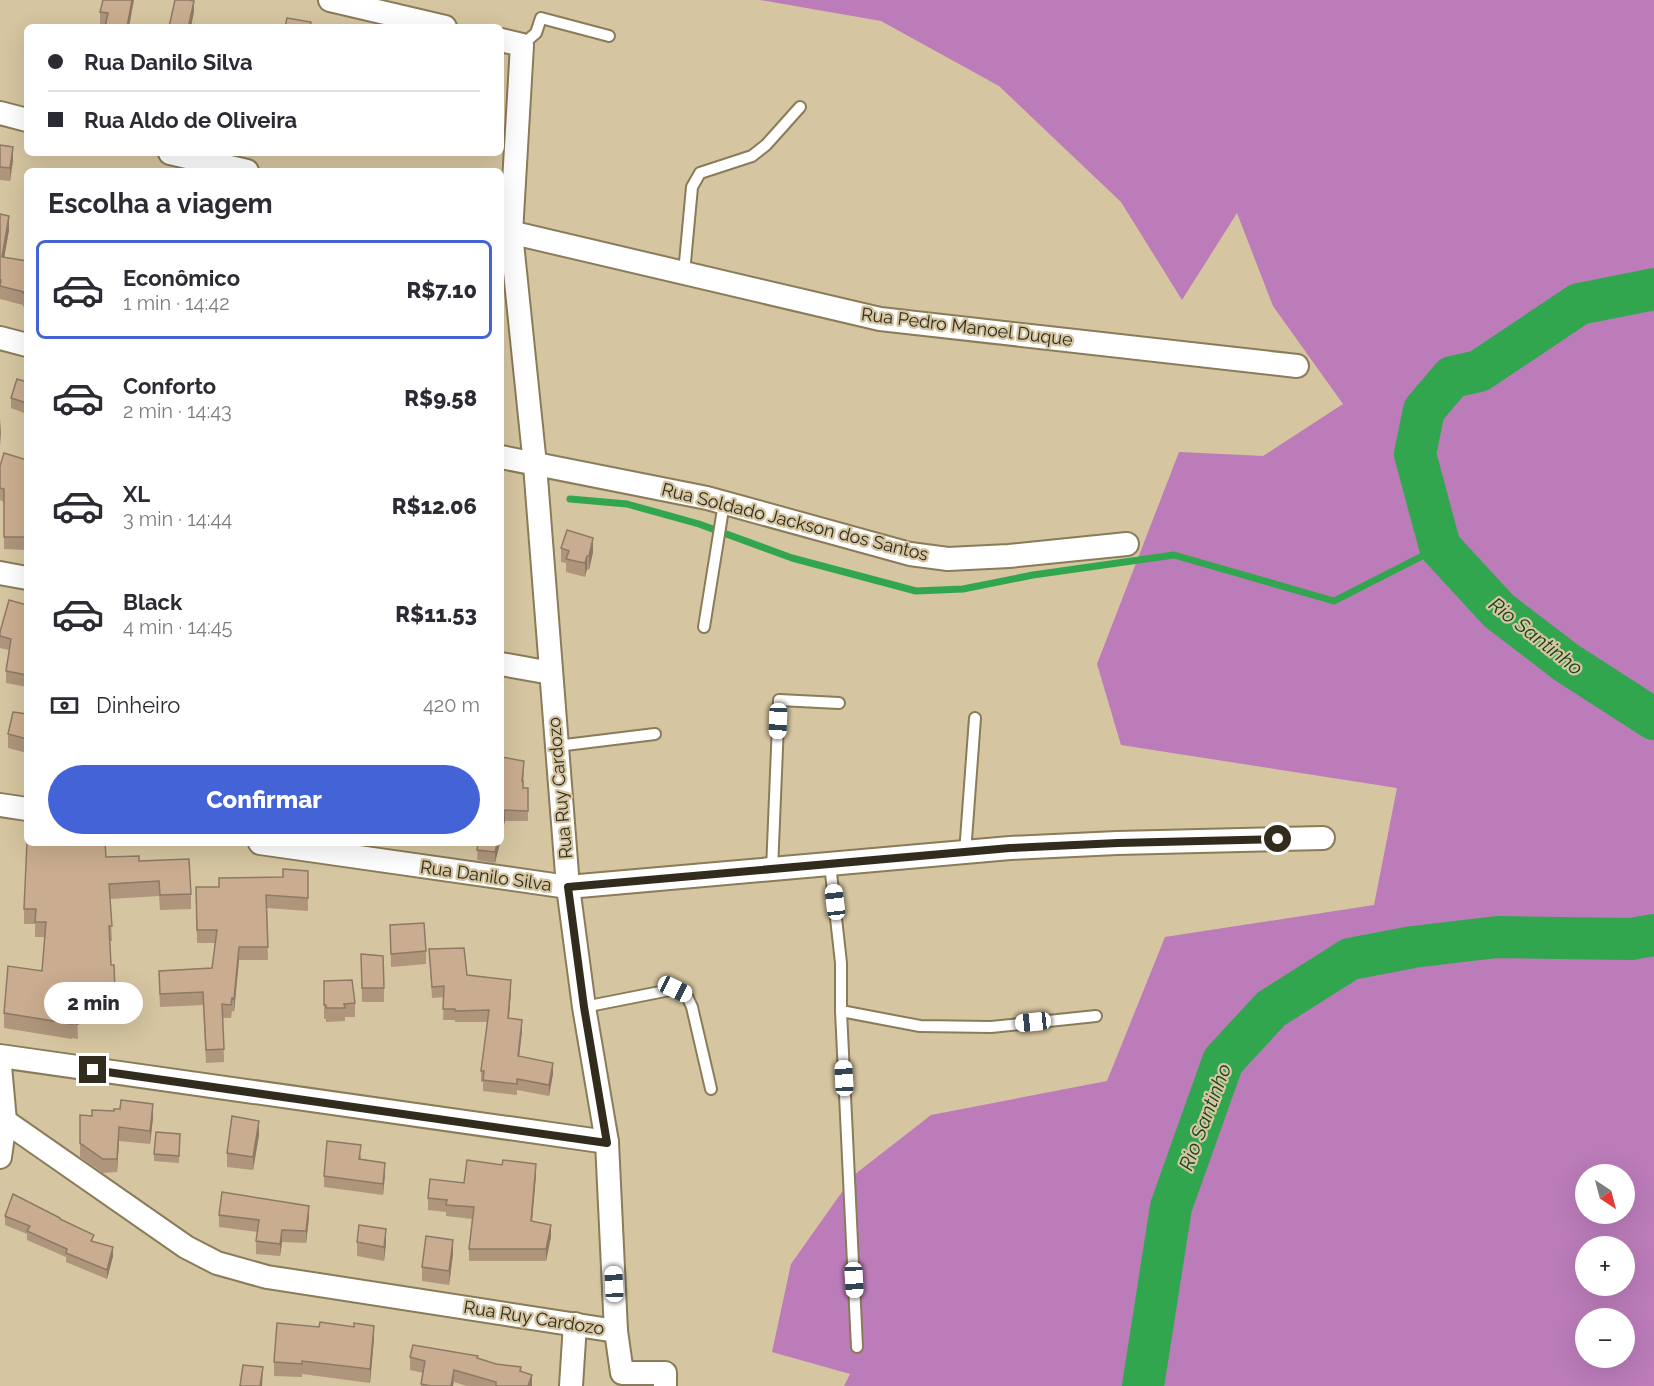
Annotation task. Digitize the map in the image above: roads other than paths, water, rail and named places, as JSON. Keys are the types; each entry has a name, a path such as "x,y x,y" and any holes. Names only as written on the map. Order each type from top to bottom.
{"street":[{"path":"330,0 433,24"},
{"name":"Rua Ruy Cardozo","path":"3,1123 186,1247 217,1263 267,1276 616,1331 607,1143 584,1007 568,887 535,465 506,231 511,42"},
{"path":"0,113 24,119"},
{"path":"183,156 234,168"},
{"name":"Rua Pedro Manoel Duque","path":"506,231 880,319 1297,366"},
{"path":"0,338 24,344"},
{"name":"Rua Soldado Jackson dos Santos","path":"504,458 707,498 723,509 910,554 948,559 1009,556 1127,544"},
{"path":"0,573 24,577"},
{"path":"504,665 551,673"},
{"path":"0,806 24,809"},
{"name":"Rua Danilo Silva","path":"281,846 568,887 1010,848 1323,838"},
{"path":"0,1056 607,1143"},
{"path":"0,1066 3,1123 0,1157"},
{"path":"571,1386 575,1324"},
{"path":"616,1331 622,1374 665,1373 665,1386"}],"lane":[{"path":"511,42 536,33 541,18 609,36"},
{"path":"684,273 692,188 700,173 752,156 766,145 800,107"},
{"path":"704,627 723,509"},
{"path":"772,870 778,699 839,703"},
{"path":"965,853 975,718"},
{"path":"557,746 655,734"},
{"path":"830,864 841,963 841,1011 857,1347"},
{"path":"584,1007 675,989 686,994 692,1007 711,1089"},
{"path":"841,1011 920,1026 991,1027 1096,1016"}],"waterway":[{"name":"Rio Santinho","path":"1654,289 1579,304 1479,371 1452,377 1424,410 1415,454 1440,547 1499,611 1567,663 1654,719"},
{"path":"570,499 627,504 699,524 792,558 916,591 963,589 1033,575 1174,555 1334,601 1440,547"},
{"name":"Rio Santinho","path":"1143,1386 1171,1207 1223,1061 1271,1009 1350,959 1413,947 1497,937 1631,939 1654,935"}]}
